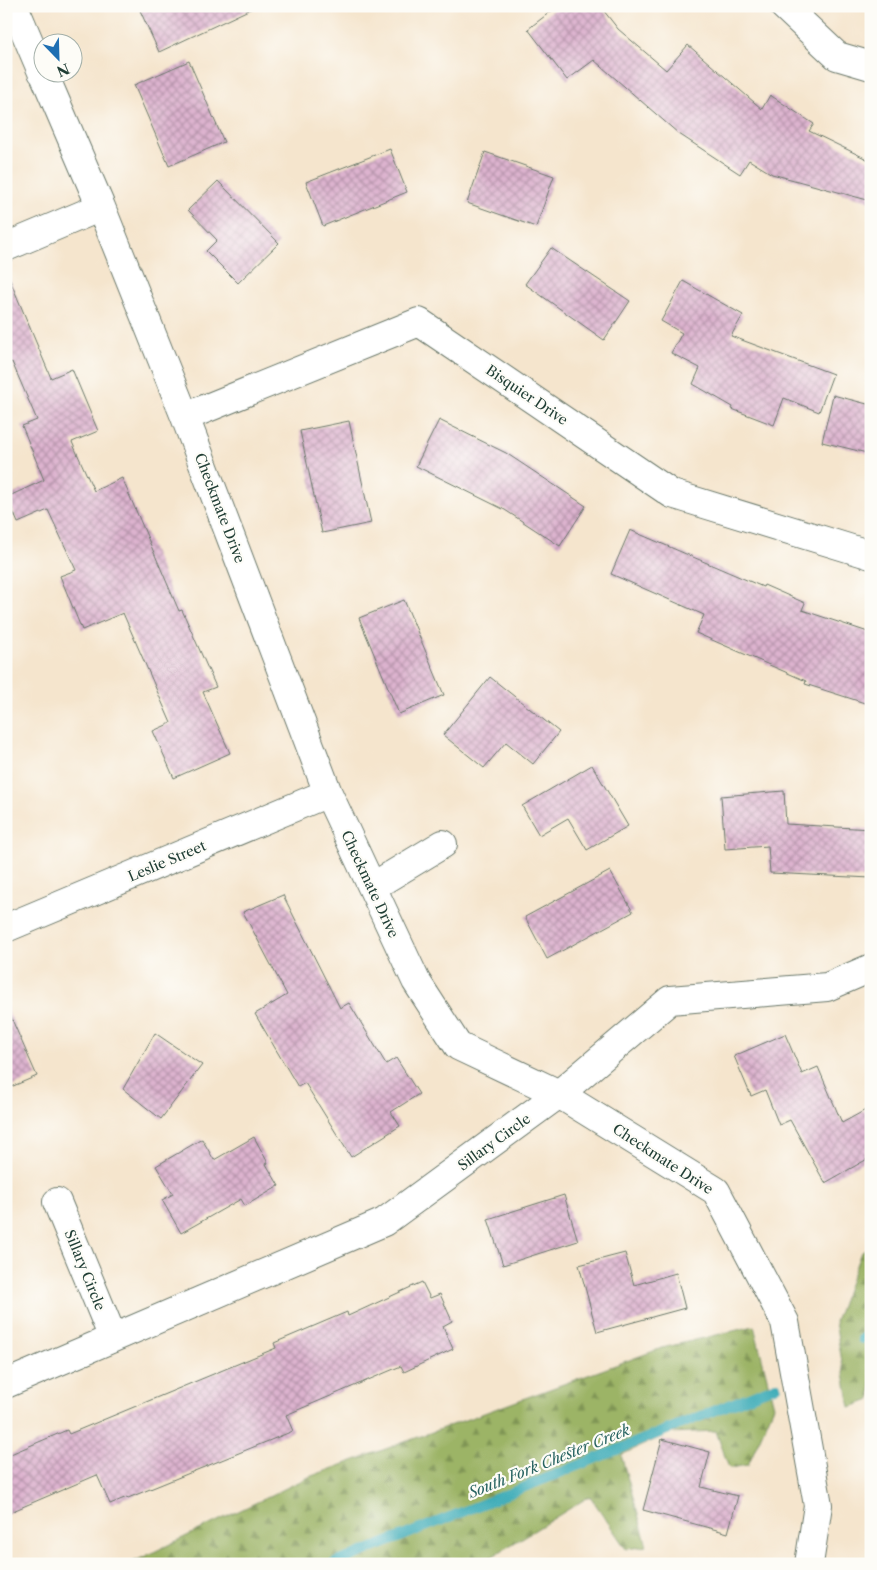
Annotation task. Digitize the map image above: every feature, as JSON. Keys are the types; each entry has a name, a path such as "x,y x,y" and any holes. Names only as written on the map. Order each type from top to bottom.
{"street":[{"name":"Checkmate Drive","path":"14,6 32,47"},
{"path":"784,6 837,56 871,66"},
{"name":"Checkmate Drive","path":"47,82 102,208 185,417 328,793 416,981 458,1046 559,1094 716,1191 785,1322 818,1505 808,1564"},
{"path":"6,247 102,208"},
{"name":"Bisquier Drive","path":"185,417 419,322 672,494 871,555"},
{"name":"Leslie Street","path":"6,928 328,793"},
{"path":"372,887 443,844"},
{"name":"Sillary Circle","path":"6,1384 384,1222 559,1094 670,1000 827,987 871,968"},
{"name":"Sillary Circle","path":"56,1202 113,1338"}],"green space":[{"path":"871,1245 871,1400 850,1407 835,1322 861,1252"},
{"path":"754,1326 774,1406 748,1465 729,1468 716,1431 670,1433 621,1455 647,1546 626,1549 590,1496 480,1564 129,1564 309,1477 662,1348"}],"building":[{"path":"138,6 257,6 159,52"},
{"path":"558,6 600,6 618,29 666,70 688,45 762,109 770,95 814,124 809,131 871,161 871,201 772,174 749,160 740,174 679,134 594,60 567,80 528,29"},
{"path":"189,61 224,142 169,166 134,85"},
{"path":"390,149 407,192 323,226 306,182"},
{"path":"485,152 554,176 536,227 467,203"},
{"path":"218,181 279,243 238,283 206,251 217,240 188,210"},
{"path":"551,248 630,301 604,340 525,284"},
{"path":"7,273 51,378 72,369 98,431 72,442 94,491 122,478 179,611 182,610 216,687 203,692 230,753 174,778 153,731 171,723 123,613 82,630 60,576 76,570 48,510 18,523 7,497 44,480 22,426 37,420 12,362 6,365"},
{"path":"683,281 743,315 731,336 833,374 819,412 784,398 774,425 732,409 733,407 693,384 700,368 671,353 682,333 661,321"},
{"path":"833,395 871,405 871,454 822,442"},
{"path":"439,420 506,453 586,506 560,546 505,510 416,466"},
{"path":"349,421 371,523 322,533 300,431"},
{"path":"630,530 805,603 802,610 871,633 871,705 805,684 806,681 696,633 704,615 611,574"},
{"path":"404,600 444,695 399,714 359,618"},
{"path":"490,677 559,732 533,764 506,742 484,768 443,735"},
{"path":"592,765 628,826 587,850 568,818 539,835 522,806"},
{"path":"784,791 786,824 871,829 871,878 770,873 768,846 725,849 721,796"},
{"path":"610,871 633,912 547,959 525,917"},
{"path":"283,895 340,1008 349,1003 386,1064 396,1058 419,1094 391,1112 400,1126 351,1157 305,1083 298,1087 255,1014 287,995 243,912"},
{"path":"6,1006 37,1076 6,1089"},
{"path":"155,1033 202,1065 161,1119 123,1089"},
{"path":"785,1034 802,1074 818,1067 842,1123 871,1107 871,1157 825,1183 790,1120 779,1125 765,1090 751,1096 734,1056"},
{"path":"254,1137 268,1163 266,1164 279,1186 245,1206 241,1199 181,1233 162,1200 173,1194 156,1166 202,1139 214,1160"},
{"path":"564,1195 578,1241 503,1265 488,1219"},
{"path":"625,1253 634,1285 676,1273 685,1308 597,1332 579,1265"},
{"path":"422,1282 430,1298 440,1294 452,1321 443,1326 453,1349 404,1372 401,1366 286,1415 293,1431 128,1498 110,1504 97,1475 6,1514 6,1456 67,1430 69,1434 276,1348 274,1343 347,1312 348,1316"},
{"path":"662,1439 710,1452 701,1487 738,1496 728,1533 643,1510"}],"waterway":[{"name":"South Fork Chester Creek","path":"862,1339 871,1334"},
{"name":"South Fork Chester Creek","path":"333,1564 776,1386"}]}
